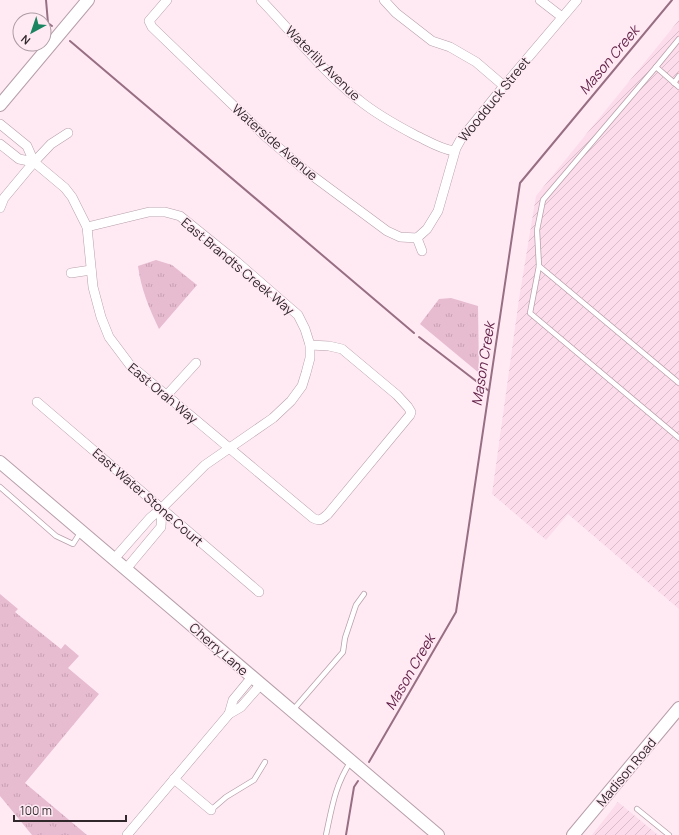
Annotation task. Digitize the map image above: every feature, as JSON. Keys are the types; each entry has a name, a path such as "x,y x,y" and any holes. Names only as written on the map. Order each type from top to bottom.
{"main road":[{"path":"0,105 88,0"},
{"name":"Cherry Lane","path":"0,462 438,835"},
{"name":"Madison Road","path":"573,835 679,708"}],"street":[{"name":"Waterside Avenue","path":"167,0 149,21 152,26 265,136 306,171 387,231 400,237 417,238"},
{"name":"Waterlily Avenue","path":"261,0 320,65 358,100 384,118 404,129 444,150 454,152"},
{"path":"384,0 396,13 432,41 450,47 476,62 504,86"},
{"path":"540,0 562,17"},
{"name":"Woodduck Street","path":"417,238 427,229 438,211 454,152 461,139 577,0"},
{"name":"East Orah Way","path":"0,124 27,146 34,162 65,188 72,196 87,227 93,287 101,317 109,337 130,366 230,448 261,477 312,518 318,521 322,520 328,514 393,438 411,412 397,395 342,349 329,346 310,345"},
{"path":"0,208 4,198 50,144 68,133"},
{"name":"East Orah Way","path":"0,144 19,159 34,162"},
{"name":"East Brandts Creek Way","path":"87,227 149,212 165,212 180,216 237,262 298,316 305,329 310,345 310,358 302,386 291,401 273,418 205,466 150,518 114,559"},
{"path":"417,238 422,251"},
{"path":"71,273 91,270"},
{"path":"166,396 196,363"},
{"name":"East Water Stone Court","path":"37,402 259,592"},
{"path":"126,569 161,527 162,508"},
{"path":"127,835 229,714 233,700 256,681"},
{"path":"174,779 211,810"}],"lane":[{"path":"679,40 544,200 537,230 538,266 530,313 679,438"},
{"path":"656,67 679,87"},
{"path":"674,82 679,76"},
{"path":"538,266 679,383"},
{"path":"0,487 56,536 73,544 81,531"},
{"path":"292,711 343,652 345,638 356,605 364,594"},
{"path":"211,810 226,797 254,780 266,762"},
{"path":"326,835 336,789 343,773 351,762"},
{"path":"637,809 669,835"}],"shaded area":[{"path":"679,20 679,609 568,514 546,540 492,494 519,299 536,196"},
{"path":"618,802 658,835 592,835"}],"green space":[{"path":"156,260 172,265 197,285 159,329 141,283 138,266"},
{"path":"451,298 478,306 479,373 420,324 439,299"},
{"path":"0,594 18,609 15,612 61,649 65,644 79,656 68,668 99,694 25,783 87,835 32,835 0,796"},
{"path":"52,825 61,835 41,835"}],"waterway":[{"path":"46,0 47,12"},
{"name":"Mason Creek","path":"369,762 456,612 520,183 672,0"},
{"path":"70,41 414,333"},
{"path":"419,337 489,391"},
{"name":"Mason Creek","path":"346,835 354,787 358,781"}]}
